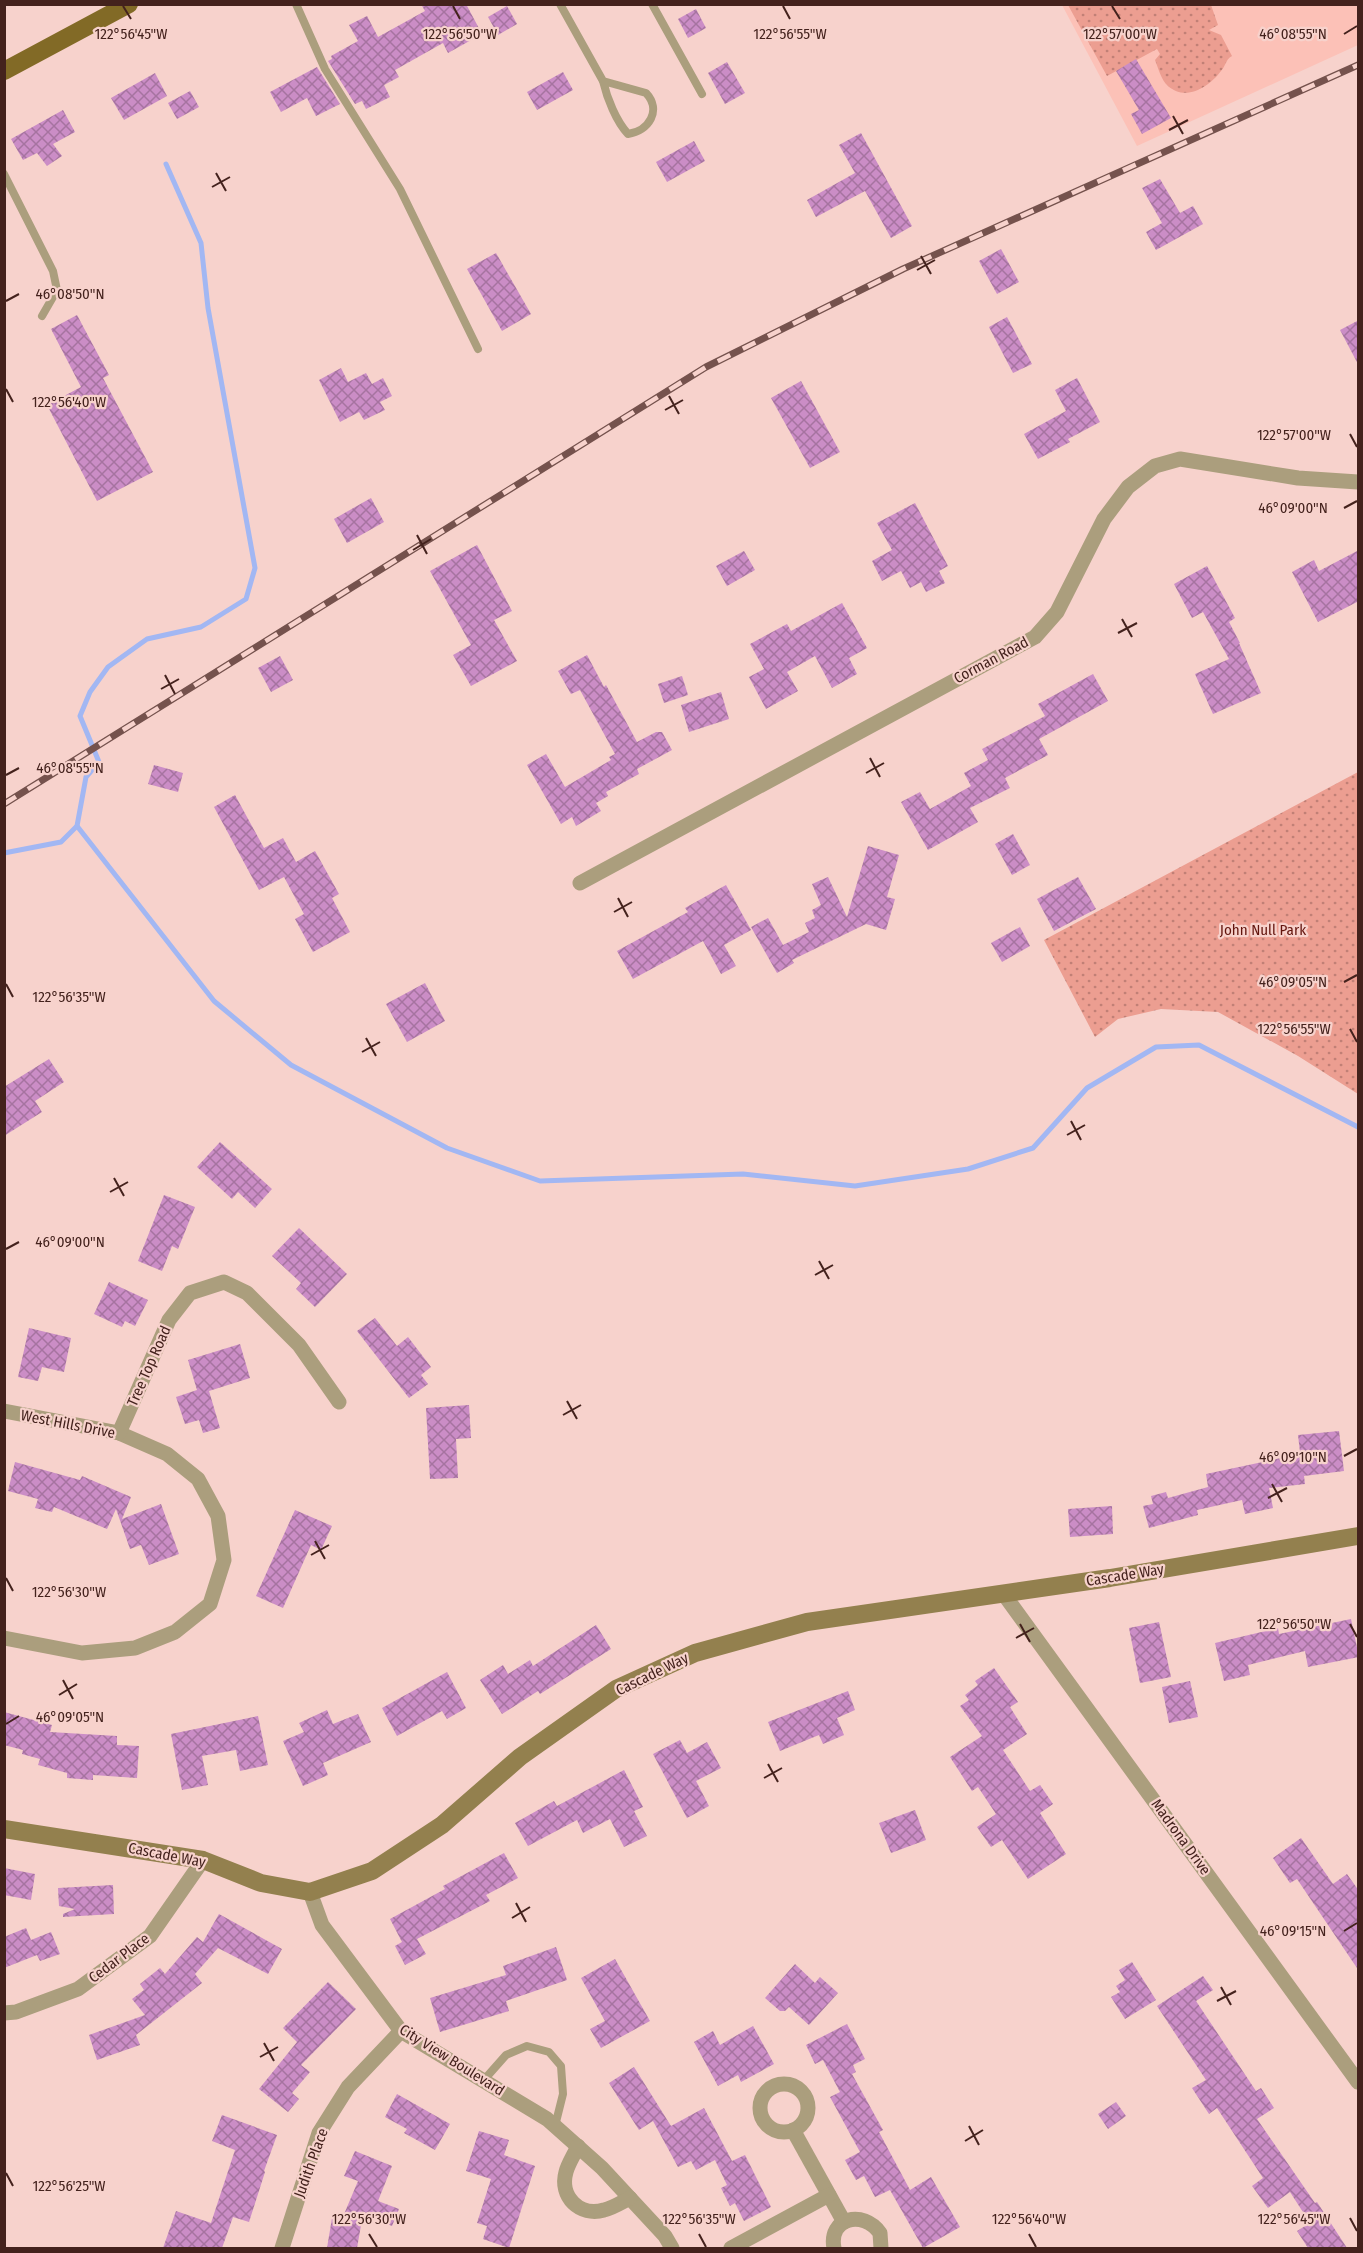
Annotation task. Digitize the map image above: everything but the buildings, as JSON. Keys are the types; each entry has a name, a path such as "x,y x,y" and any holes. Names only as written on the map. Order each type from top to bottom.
{"main road":[{"path":"4,71 129,4"}],"street":[{"name":"Corman Road","path":"580,883 1035,637 1057,612 1104,519 1128,487 1155,466 1180,459 1298,478 1359,482"},
{"name":"Tree Top Road","path":"119,1432 169,1320 190,1293 224,1282 247,1293 300,1345 339,1402"},
{"name":"West Hills Drive","path":"4,1411 119,1432 167,1454 198,1479 218,1516 224,1560 210,1604 175,1632 135,1648 82,1653 4,1638"},
{"name":"Cascade Way","path":"4,1828 203,1860 261,1883 310,1892 372,1870 442,1825 520,1757 616,1689 695,1653 807,1622 1110,1578 1359,1536"},
{"name":"Madrona Drive","path":"1003,1593 1359,2082"},
{"name":"Cedar Place","path":"4,2013 16,2012 78,1989 150,1936 203,1860"},
{"name":"City View Boulevard","path":"310,1892 322,1925 400,2031 547,2118 630,2198 665,2236 672,2248"},
{"name":"Judith Place","path":"282,2248 319,2133 348,2088 400,2031"},
{"path":"793,2130 844,2222"},
{"path":"578,2146 566,2172 564,2187 574,2204 585,2212 604,2210 630,2198"},
{"path":"731,2248 829,2195"},
{"path":"834,2248 834,2236 844,2222 860,2218 868,2221 879,2233 881,2248"}],"lane":[{"path":"296,4 325,69 400,189 478,349"},
{"path":"560,4 603,81 606,94 623,129 628,134 635,133 654,114 651,98 636,89 603,81"},
{"path":"652,4 702,94"},
{"path":"4,174 53,271 57,290 42,316"},
{"path":"483,2081 506,2055 527,2046 549,2052 561,2066 563,2094 555,2126"}],"shaded area":[{"path":"1062,5 1358,5 1358,45 1137,146"}],"green space":[{"path":"1068,5 1211,5 1218,25 1209,30 1221,35 1232,56 1216,77 1204,87 1190,93 1175,91 1168,86 1155,60 1160,54 1157,49 1107,76"},
{"name":"John Null Park","path":"1358,772 1358,1094 1298,1056 1218,1012 1161,1009 1118,1019 1095,1037 1044,940"}],"waterway":[{"path":"4,853 61,842 77,826 86,777 99,762 80,716 90,692 108,667 147,639 201,627 246,599 255,568 208,308 201,243 166,164"},
{"path":"77,826 214,1001 291,1065 447,1148 540,1181 743,1174 855,1186 968,1169 1033,1148 1087,1088 1156,1047 1199,1045 1358,1127"}],"railway":[{"path":"4,804 706,367 903,269 1358,65"}]}
